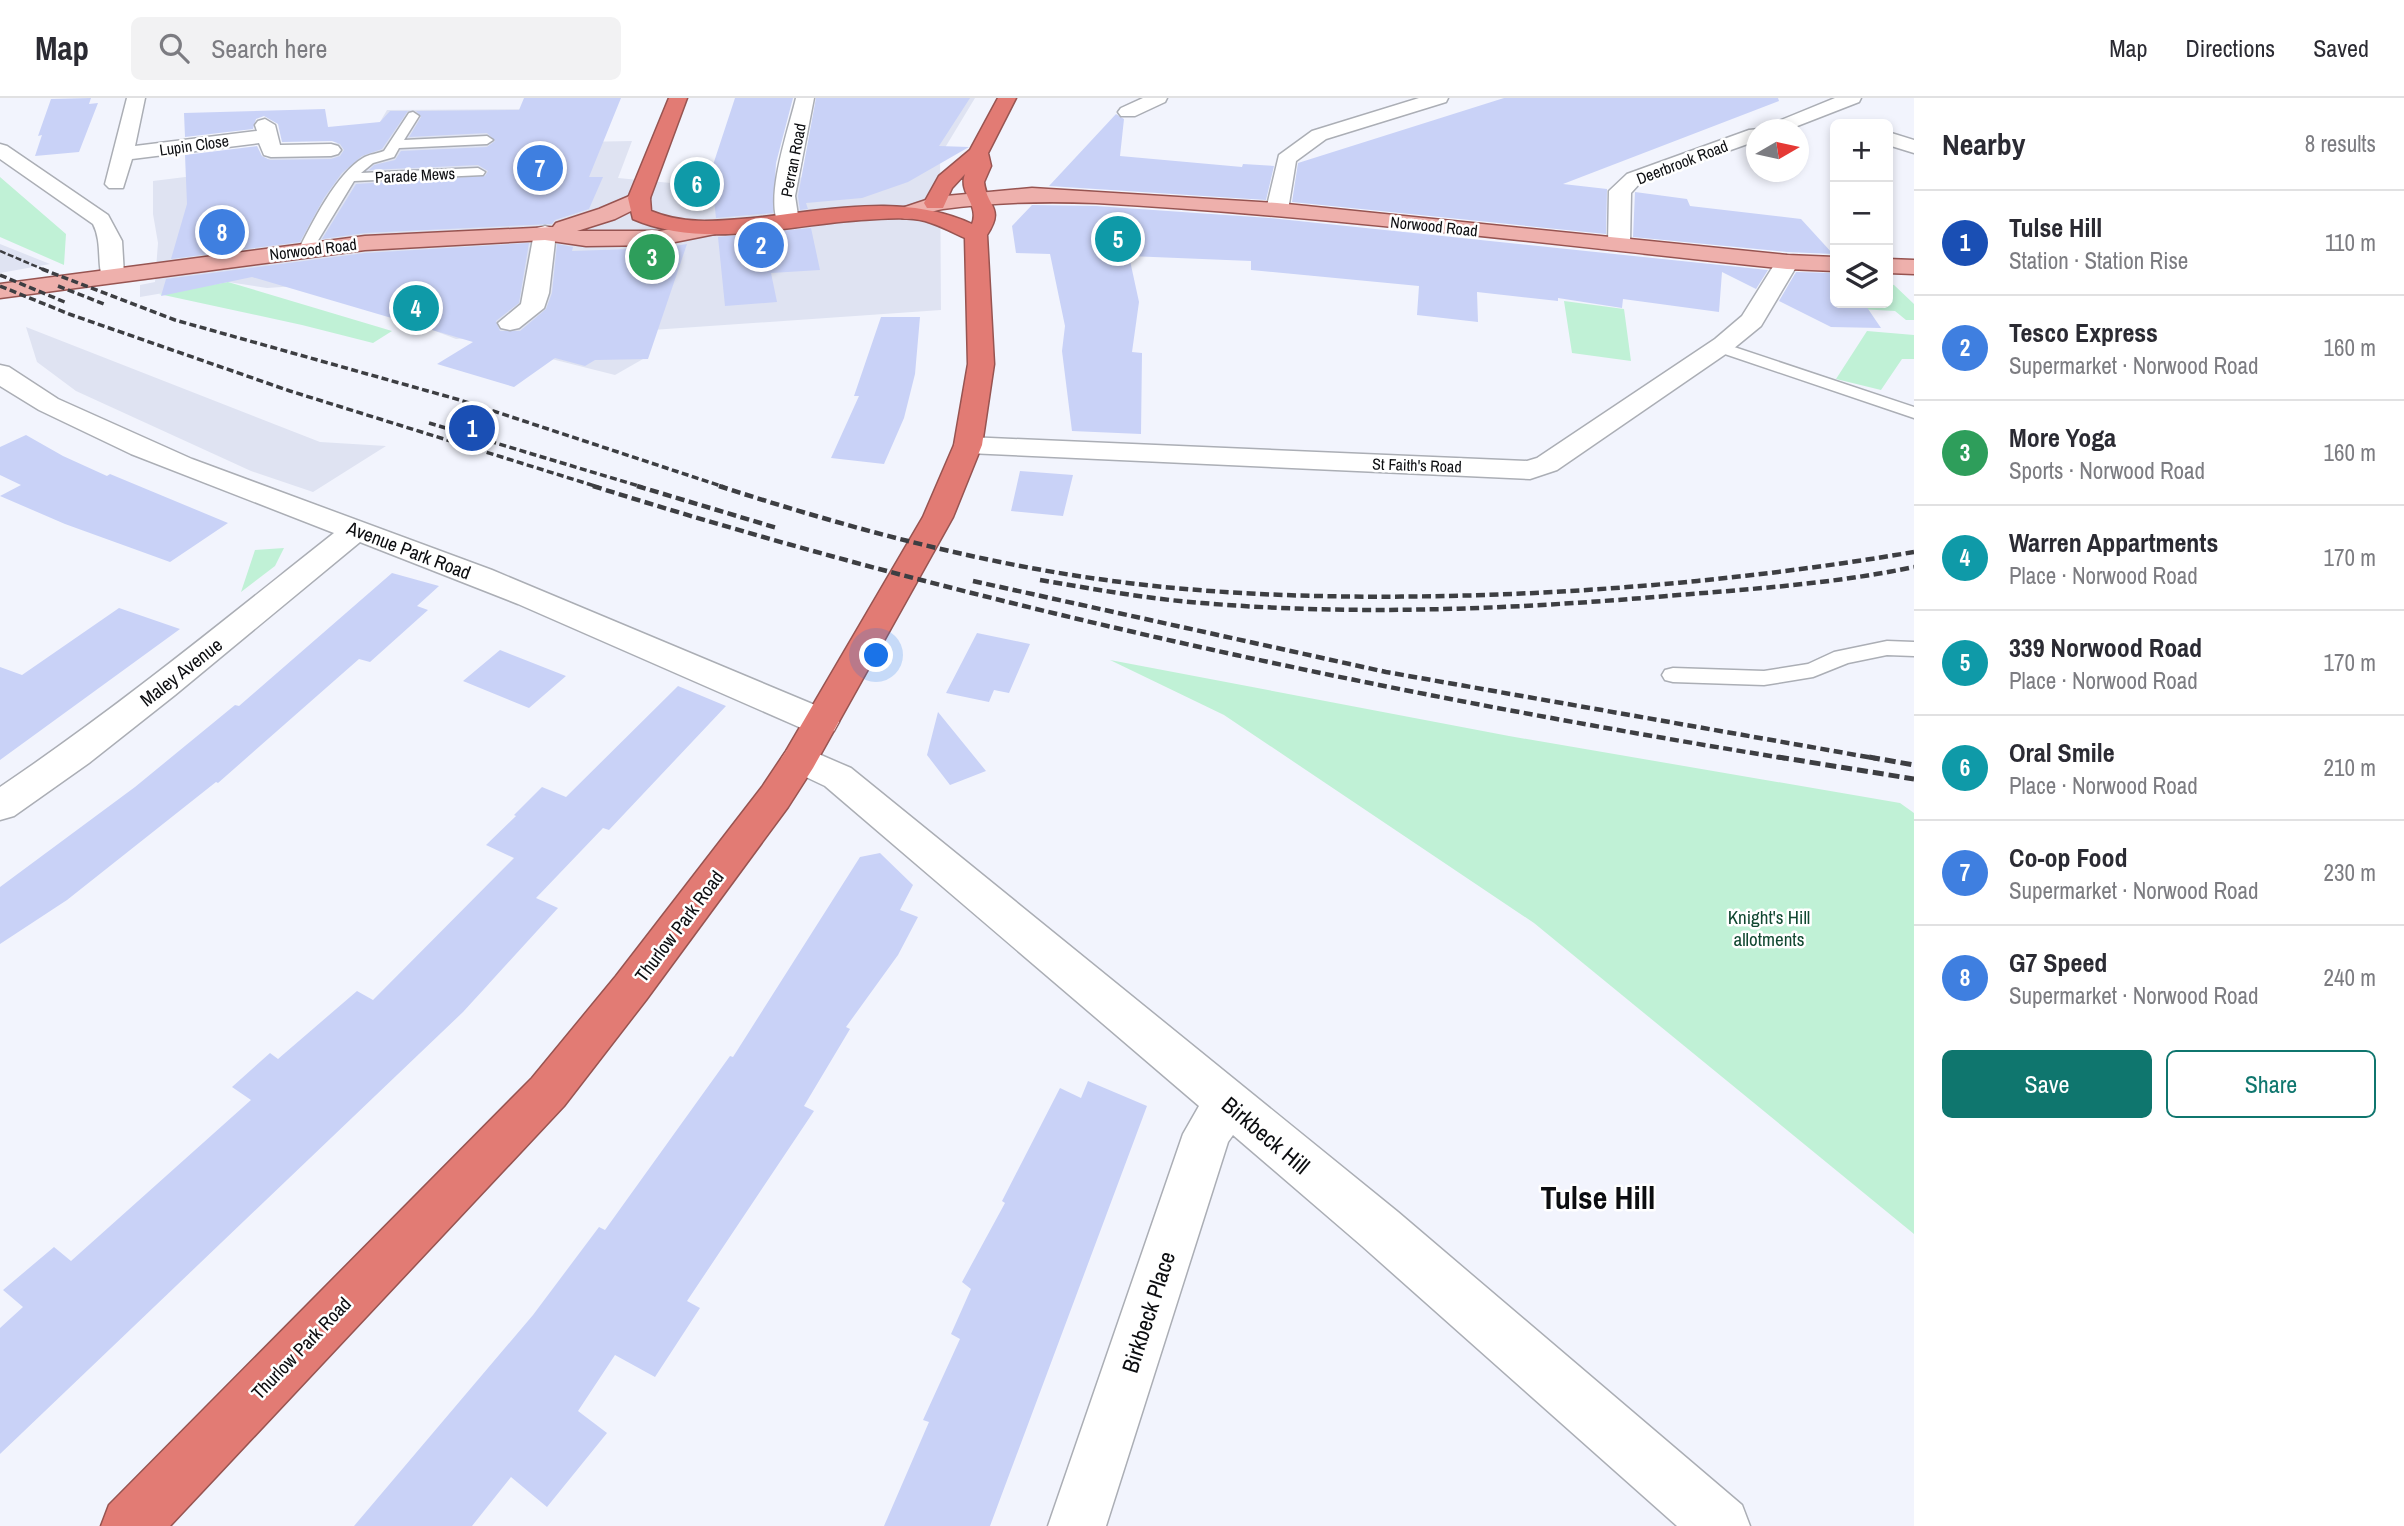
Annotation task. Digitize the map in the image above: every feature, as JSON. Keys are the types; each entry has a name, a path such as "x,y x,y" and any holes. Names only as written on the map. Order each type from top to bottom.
{"highway":[{"path":"660,223 641,214 639,198 678,98"},
{"path":"979,199 972,182 974,174 1007,98"},
{"path":"935,202 937,194 951,174 980,160"},
{"name":"Thurlow Park Road","path":"130,1526 548,1092 734,853 810,741 938,517 968,445 981,364 976,235 985,221 985,214 979,199"},
{"path":"910,213 945,221 976,235"},
{"name":"Norwood Road","path":"660,223 708,229 864,214 910,213"}],"main road":[{"name":"Norwood Road","path":"980,160 995,179 1032,194"},
{"name":"Norwood Road","path":"910,213 935,202 1032,194 1277,210 1787,262 1830,264"},
{"name":"Norwood Road","path":"545,233 607,214 639,198"},
{"path":"864,214 895,203 935,202"},
{"path":"545,233 596,231 710,219 742,226"},
{"name":"Norwood Road","path":"0,291 306,249 545,233 586,239 660,238 708,229"},
{"path":"1893,266 1914,267"}],"street":[{"path":"116,184 136,98"},
{"name":"Perran Road","path":"788,222 784,206 785,196 805,98"},
{"path":"1128,111 1158,98"},
{"path":"1277,210 1286,159 1319,135 1439,98"},
{"path":"1797,119 1852,98"},
{"path":"1815,112 1836,119"},
{"name":"Lupin Close","path":"123,154 265,131 271,151 331,150"},
{"name":"Deerbrook Road","path":"1619,244 1620,191 1634,178 1746,138"},
{"path":"1893,140 1914,147"},
{"path":"0,150 94,214 109,230 112,275"},
{"path":"510,323 532,308 537,293 545,233"},
{"name":"St Faith's Road","path":"968,445 1530,470 1547,464 1752,321 1787,262"},
{"name":"Avenue Park Road","path":"0,373 37,398 131,444 211,477 564,610 810,741"},
{"name":"Maley Avenue","path":"0,806 76,754 356,530"},
{"name":"Birkbeck Hill","path":"810,741 838,777 1380,1229 1721,1526"},
{"name":"Birkbeck Place","path":"1077,1526 1207,1134 1228,1103"}],"lane":[{"name":"Parade Mews","path":"306,249 318,224 352,177 367,160 389,154 413,116"},
{"name":"Parade Mews","path":"395,144 487,140"},
{"name":"Parade Mews","path":"352,177 478,172"},
{"path":"1718,347 1914,413"},
{"path":"1673,675 1764,678 1813,670 1842,657 1887,648 1914,649"}],"shaded area":[{"path":"888,98 975,98 940,156 941,310 652,330 643,359 615,375 468,338 456,339 370,306 296,286 267,288 228,282 140,297 140,285 155,282 158,243 153,214 153,181 265,167 271,151 370,139 387,110 546,109 580,142 632,141 618,178 671,183 858,175"},
{"path":"0,244 50,264 0,273"},
{"path":"26,327 320,442 386,446 313,492 251,471 76,391 37,362"}],"green space":[{"path":"0,177 66,234 64,265 0,237"},
{"path":"1818,281 1830,282 1830,307 1822,307"},
{"path":"228,282 392,331 373,343 159,294"},
{"path":"1893,285 1914,304 1914,320 1906,320 1895,311 1840,308 1893,308"},
{"path":"1564,301 1624,309 1631,361 1572,353"},
{"path":"1867,331 1914,335 1914,359 1902,359 1881,390 1836,379"},
{"path":"284,548 275,566 241,592 255,550"},
{"name":"Knight's Hill allotments","path":"1110,660 1509,736 1900,803 1914,813 1914,1234 1534,923 1224,715"}],"building":[{"path":"91,98 89,104 98,103 79,152 35,156 42,135 38,136 51,99"},
{"path":"524,98 621,98 589,177 603,177 589,209 555,220 552,224 365,233 322,239 356,184 485,176 488,171 478,165 369,170 374,165 395,160 401,151 487,147 495,141 487,133 409,137 421,117 416,111 519,110"},
{"path":"735,98 793,98 776,163 773,213 716,218 711,171"},
{"path":"816,98 970,98 939,146 969,147 908,182 862,198 806,203 808,209 800,210 798,196"},
{"path":"1504,98 1778,98 1779,101 1563,184 1607,189 1606,234 1292,202 1298,163"},
{"path":"325,109 328,127 380,122 390,111 408,111 382,149 362,156 342,173 324,198 300,242 171,259 187,204 185,155 257,146 262,156 270,160 331,159 340,156 344,150 340,144 332,141 282,142 278,124 264,116 256,119 253,129 185,137 184,113"},
{"path":"1116,114 1124,119 1120,156 1242,167 1243,164 1274,166 1266,200 1049,186"},
{"path":"1635,192 1687,199 1690,206 1801,219 1830,254 1787,252 1633,237"},
{"path":"1032,205 1096,206 1269,218 1768,270 1756,289 1722,272 1719,312 1623,299 1622,308 1558,298 1558,301 1477,292 1478,322 1417,315 1419,286 1251,270 1251,261 1129,256 1139,302 1132,352 1142,353 1141,434 1072,431 1062,351 1065,326 1050,254 1016,253 1012,226"},
{"path":"811,228 820,270 771,273 777,302 725,306 718,237"},
{"path":"529,243 519,303 496,321 500,331 520,331 546,309 552,293 557,244 573,247 572,251 660,248 687,244 648,359 595,360 585,366 555,358 514,387 437,364 473,342 252,277 161,296 166,279 365,253"},
{"path":"1796,272 1830,273 1830,308 1867,308 1881,328 1831,327 1779,301"},
{"path":"881,317 920,317 915,374 904,418 884,464 831,458 859,396 854,396"},
{"path":"26,435 107,476 110,474 228,523 170,562 65,524 0,496 21,485 0,475 0,447"},
{"path":"1020,471 1073,475 1063,516 1011,511"},
{"path":"392,573 439,586 417,606 428,610 370,662 359,659 218,783 67,900 0,944 0,887 135,787 235,705 239,706"},
{"path":"119,608 180,629 0,760 0,667 22,675"},
{"path":"977,633 1030,644 1009,693 994,690 989,702 946,693"},
{"path":"500,650 566,676 529,708 463,681"},
{"path":"678,686 726,706 609,830 603,828 536,898 558,908 463,1012 0,1454 0,1328 23,1307 3,1290 54,1247 71,1261 251,1100 232,1087 270,1053 278,1059 357,991 373,1000 514,858 486,845 516,816 514,815 542,787 566,797"},
{"path":"938,712 986,771 950,785 927,755"},
{"path":"880,853 913,885 900,910 918,917 898,955 846,1027 850,1029 804,1106 814,1111 687,1301 700,1308 655,1377 615,1355 578,1411 607,1433 547,1507 511,1477 472,1526 354,1526 533,1315 599,1227 605,1230 730,1056 733,1057 860,857"},
{"path":"1088,1081 1147,1106 990,1526 884,1526 929,1422 923,1420 960,1339 951,1334 971,1289 962,1282 1005,1203 1002,1201 1060,1088 1081,1098"}],"railway":[{"path":"0,251 45,270"},
{"path":"45,270 175,320 460,400 724,487"},
{"path":"0,275 67,303"},
{"path":"0,286 69,314 290,391 598,487"},
{"path":"58,286 104,304"},
{"path":"429,423 642,487"},
{"path":"593,486 887,571 1186,644 1487,706 1789,759"},
{"path":"637,486 777,528"},
{"path":"719,486 852,526 1032,568 1128,583 1281,595 1383,597 1593,590 1754,575 1914,552"},
{"path":"1040,580 1202,603 1377,610 1609,601 1822,582 1914,567"},
{"path":"973,581 1386,672 1879,759"},
{"path":"1778,757 1914,779"},
{"path":"1869,757 1914,765"}],"place":[{"name":"Co-op Food","path":"540,168"},
{"name":"Oral Smile","path":"697,184"},
{"name":"G7 Speed","path":"222,232"},
{"name":"339 Norwood Road","path":"1118,239"},
{"name":"Tesco Express","path":"761,245"},
{"name":"More Yoga","path":"652,257"},
{"name":"Warren Appartments","path":"416,308"},
{"name":"Tulse Hill","path":"472,428"}],"district":[{"name":"Tulse Hill","path":"1598,1197"}]}
